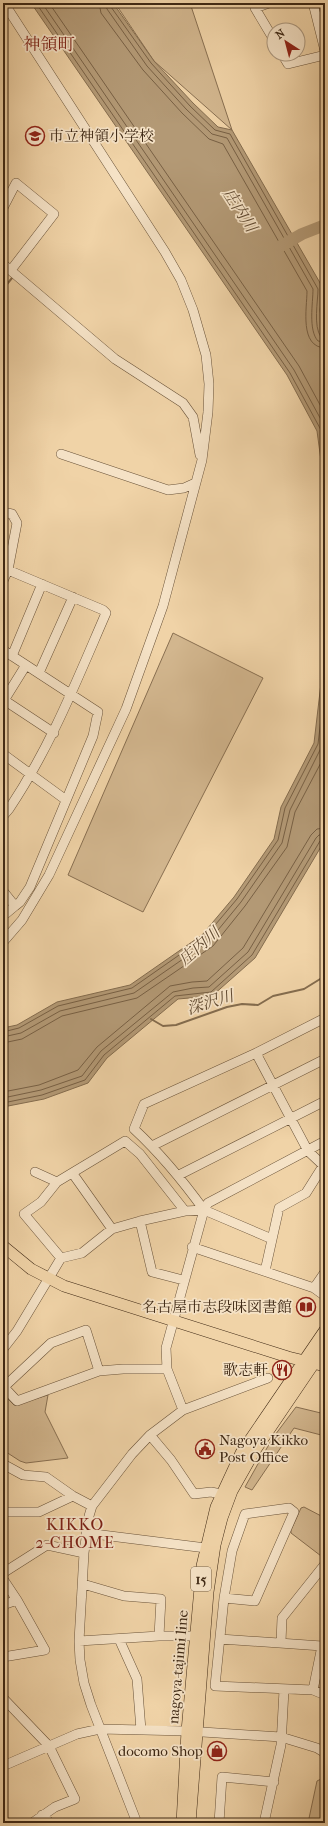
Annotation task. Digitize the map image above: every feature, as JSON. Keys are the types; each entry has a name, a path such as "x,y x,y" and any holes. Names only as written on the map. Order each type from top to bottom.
{"main road":[{"path":"3,1246 22,1263 64,1286 320,1365"},
{"name":"nagoya-tajimi line","path":"190,1823 196,1636 206,1548 221,1494 241,1453 325,1330"},
{"name":"nagoya-tajimi line","path":"182,1823 213,1552 222,1518 232,1491 254,1452 320,1365 325,1347"}],"street":[{"path":"3,942 22,920 49,875 126,709 163,606 202,460 208,412 209,384 206,355 181,280 165,252 4,3"},
{"path":"266,27 255,8 269,3"},
{"path":"313,3 325,51"},
{"path":"306,60 325,55"},
{"path":"287,62 288,64 296,62"},
{"path":"3,208 16,183 54,214 7,267 115,359 183,403 192,417 202,460"},
{"path":"61,454 168,490 184,488 195,483"},
{"path":"3,512 12,514 17,523 8,570 3,581"},
{"path":"3,816 6,806 31,776 54,733 106,613 103,610 8,570"},
{"path":"12,656 42,584"},
{"path":"39,673 73,597"},
{"path":"3,650 98,712 93,736 30,887 20,902 3,916"},
{"path":"26,665 4,701 54,733"},
{"path":"3,754 31,776 66,800"},
{"path":"3,891 15,906"},
{"path":"3,932 22,920"},
{"path":"204,1210 179,1176 152,1146 134,1129 144,1104 256,1053 325,1018"},
{"path":"256,1053 308,1151 324,1166 306,1193 279,1208 265,1271"},
{"path":"152,1146 274,1086 325,1059"},
{"path":"179,1176 325,1101"},
{"path":"61,1258 24,1214 41,1202 57,1182 73,1174 125,1141 140,1154 185,1211"},
{"path":"182,1410 167,1369 166,1348 192,1247 204,1210 208,1203 325,1141"},
{"path":"35,1172 57,1182"},
{"path":"73,1174 112,1230"},
{"path":"3,1349 17,1331 61,1258 82,1253 112,1230 140,1220 185,1211 204,1210 272,1239"},
{"path":"140,1220 152,1272 183,1280"},
{"path":"192,1247 314,1288 325,1296"},
{"path":"314,1288 325,1272"},
{"path":"99,1371 86,1330 51,1342 4,1386 17,1401 99,1371 167,1369"},
{"path":"137,1823 100,1729 84,1683 79,1641 84,1553 86,1533 92,1506 132,1454 150,1435 182,1410 268,1378"},
{"path":"150,1435 171,1460 194,1494 212,1492 221,1494"},
{"path":"3,1464 23,1475 46,1477 73,1496 92,1506"},
{"path":"3,1512 39,1512 73,1496"},
{"path":"224,1598 255,1601 294,1512 289,1508 245,1514 232,1551 224,1598 215,1686 313,1690 325,1695"},
{"path":"86,1533 206,1548"},
{"path":"3,1573 47,1545 84,1553"},
{"path":"281,1642 282,1618 325,1564"},
{"path":"3,1579 17,1600 45,1650 3,1657"},
{"path":"83,1584 124,1596 161,1599 159,1636"},
{"path":"3,1605 17,1600"},
{"path":"79,1641 159,1636 196,1636"},
{"path":"119,1639 137,1679 141,1730"},
{"path":"220,1639 324,1645 313,1690"},
{"path":"264,1823 274,1782 281,1737 284,1690"},
{"path":"3,1699 49,1746 75,1799 55,1807 32,1823"},
{"path":"3,1766 77,1734 100,1729 192,1731 281,1737 317,1748 325,1753"},
{"path":"219,1823 222,1777 274,1782"},
{"path":"42,1815 50,1823"}],"shaded area":[{"path":"115,3 190,3 232,130 154,61"},
{"path":"173,633 263,678 143,912 68,875"},
{"path":"3,1394 14,1405 48,1395 45,1412 68,1458 26,1463 20,1461 3,1450"},
{"path":"296,1407 325,1414 325,1436 294,1428 252,1490 245,1487 272,1439"},
{"path":"304,1507 325,1518 325,1559 291,1533 301,1508"},
{"path":"321,1779 325,1780 325,1816 320,1823 308,1823 317,1781"}],"water":[{"name":"庄内川","path":"31,3 113,3 154,61 193,103 218,127 232,130 323,288 320,310 325,345 325,490 317,431 287,375"},
{"name":"庄内川","path":"325,649 325,840 255,958 212,996 178,999 107,1058 88,1083 44,1099 3,1107 3,1028 17,1025 57,1002 130,985 202,935 234,897 274,839 281,807 314,743"}],"waterway":[{"path":"281,246 302,234 325,225"},
{"path":"3,289 12,278"},
{"name":"深沢川","path":"151,1019 163,1026 176,1025 227,1007 242,1004 258,1005 273,996 304,989 325,976"}],"place":[{"name":"市立神領小学校","path":"35,136"},
{"name":"名古屋市志段味図書館","path":"306,1307"},
{"name":"歌志軒","path":"282,1370"},
{"name":"Nagoya Kikko Post Office","path":"205,1449"},
{"name":"docomo Shop","path":"217,1751"}],"district":[{"name":"神領町","path":"49,44"},
{"name":"KIKKO 2-CHOME","path":"75,1533"}]}
